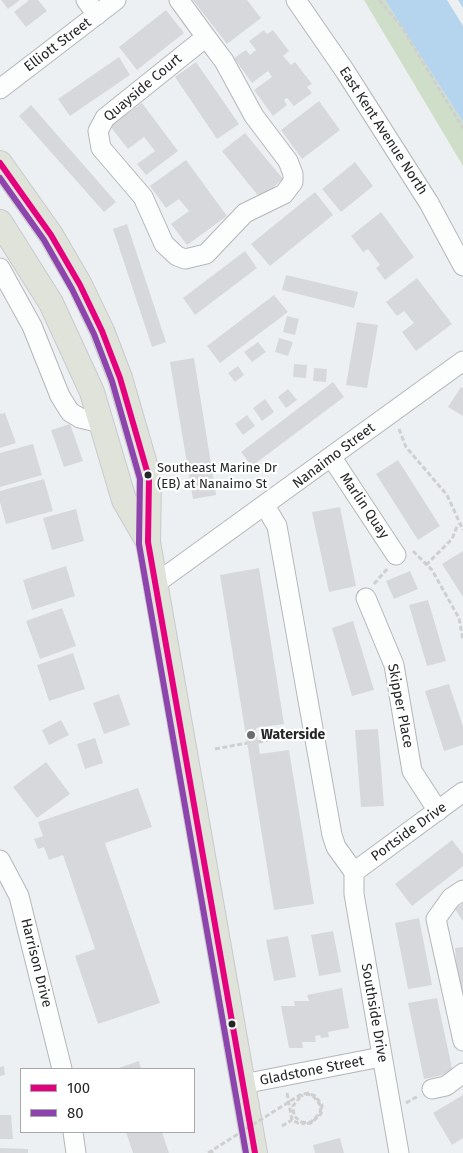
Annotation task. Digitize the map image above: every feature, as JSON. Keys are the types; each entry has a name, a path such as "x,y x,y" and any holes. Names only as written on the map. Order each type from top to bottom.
{"main road":[{"path":"0,163 51,236 80,285 102,331 120,378 148,478 148,542 255,1153"},
{"path":"0,222 51,304 92,392 124,500 148,542"}],"street":[{"name":"Elliott Street","path":"0,89 92,7 116,0"},
{"name":"Quayside Court","path":"179,0 224,61 254,116 288,161 293,182 289,189 278,199 245,213 206,254 185,259 177,256 164,244 143,197 101,148 98,131 105,118 206,37"},
{"name":"East Kent Avenue North","path":"296,0 345,71 424,195 463,266"},
{"path":"0,268 32,326 60,396 70,412 80,418 101,423"},
{"name":"Nanaimo Street","path":"155,584 332,458 463,361"},
{"name":"Marlin Quay","path":"332,458 396,555"},
{"path":"265,506 278,526 332,835 336,847 354,872"},
{"name":"Skipper Place","path":"366,598 394,665 412,771 438,811"},
{"name":"Portside Drive","path":"354,872 463,792"},
{"name":"Harrison Drive","path":"0,860 19,896 62,1068"},
{"name":"Southside Drive","path":"354,872 354,894 399,1153"},
{"path":"463,890 451,898 436,919 463,1041"},
{"name":"Gladstone Street","path":"243,1084 381,1057"},
{"path":"432,1089 446,1086 463,1073"},
{"path":"73,1133 76,1153"}],"path":[{"path":"379,0 401,26 463,128"},
{"path":"400,429 406,447 422,463 447,495 458,523 463,530"},
{"path":"426,565 452,538 458,523"},
{"path":"366,598 372,585 389,567 396,555 404,555 414,551 432,570 459,618 463,640"},
{"path":"258,742 314,732"},
{"path":"215,749 247,743"},
{"path":"287,1092 292,1120"},
{"path":"211,1152 300,1095 308,1093 319,1100 322,1105 321,1114 311,1123 304,1124 298,1121 292,1111 301,1096 308,1094 314,1097 321,1106 320,1113 316,1118 304,1123 292,1120 282,1126"}],"green space":[{"path":"364,0 385,0 463,122 463,166"}],"water":[{"path":"385,0 463,0 463,122"}],"pier":[{"path":"447,0 458,0 463,8 463,26"}],"building":[{"path":"1,0 20,0 8,9"},
{"path":"29,0 38,0 47,11 26,27 14,12"},
{"path":"193,0 247,0 261,18 227,44"},
{"path":"166,10 184,33 137,70 119,47"},
{"path":"264,30 267,34 273,30 289,51 283,56 291,65 295,62 312,84 307,87 312,93 294,106 287,98 284,100 287,105 273,116 254,90 272,77 268,71 252,83 234,58 246,50 250,55 256,50 249,41"},
{"path":"119,57 130,75 70,116 58,99"},
{"path":"196,62 239,124 217,139 175,77"},
{"path":"319,101 340,130 302,159 281,130"},
{"path":"142,103 178,151 146,175 137,164 155,151 144,137 128,149 110,126"},
{"path":"31,105 116,202 104,212 19,116"},
{"path":"245,133 283,179 260,198 222,151"},
{"path":"186,160 227,216 187,245 171,224 189,211 179,199 166,208 150,186"},
{"path":"355,162 373,186 341,212 322,189"},
{"path":"315,192 333,215 270,266 251,244"},
{"path":"381,212 414,257 385,280 376,268 380,265 368,249 363,252 351,236"},
{"path":"127,224 166,342 152,347 113,229"},
{"path":"245,251 257,268 195,315 183,298"},
{"path":"286,275 358,292 354,308 282,290"},
{"path":"417,278 452,324 416,351 402,332 414,323 404,311 397,316 386,302"},
{"path":"274,295 288,312 220,363 207,346"},
{"path":"287,316 299,319 295,335 283,332"},
{"path":"357,322 378,325 367,388 346,385"},
{"path":"279,338 293,342 288,356 275,352"},
{"path":"258,342 266,352 252,362 244,352"},
{"path":"194,358 216,495 193,499 170,362"},
{"path":"294,364 307,365 306,378 293,377"},
{"path":"238,366 244,375 235,382 228,373"},
{"path":"314,368 327,369 326,382 313,381"},
{"path":"333,382 344,397 252,466 241,452"},
{"path":"461,387 463,388 463,416 448,407"},
{"path":"288,389 297,400 286,408 278,397"},
{"path":"265,399 274,412 262,421 253,408"},
{"path":"5,413 16,443 0,448 0,414"},
{"path":"247,415 255,426 243,435 235,424"},
{"path":"70,424 83,461 64,467 51,430"},
{"path":"33,444 42,475 0,487 0,453"},
{"path":"398,460 440,526 418,540 376,474"},
{"path":"44,479 53,511 6,524 0,502 0,491"},
{"path":"340,507 356,586 329,592 312,512"},
{"path":"76,509 84,541 52,550 43,518"},
{"path":"463,551 463,597 442,564"},
{"path":"66,566 75,596 32,610 23,580"},
{"name":"Waterside","path":"259,568 284,724 256,728 260,754 289,750 314,904 274,910 220,575"},
{"path":"410,571 418,589 394,599 386,581"},
{"path":"428,600 446,661 427,666 409,605"},
{"path":"62,608 76,646 40,659 26,621"},
{"path":"353,621 374,690 352,696 332,628"},
{"path":"73,653 85,689 49,701 37,665"},
{"path":"449,684 463,726 463,745 444,751 425,691"},
{"path":"119,694 130,725 104,734 93,703"},
{"path":"61,720 69,735 49,745 42,730"},
{"path":"378,729 384,806 361,807 355,730"},
{"path":"95,738 103,763 85,769 77,744"},
{"path":"46,762 70,794 37,818 13,787"},
{"path":"138,788 152,827 105,843 160,1003 98,1024 75,956 95,949 63,855 49,860 44,847 38,849 34,839 43,836 38,822"},
{"path":"452,840 463,854 463,866 412,906 395,884"},
{"path":"463,903 463,921 455,909"},
{"path":"419,918 432,985 408,989 395,923"},
{"path":"333,931 341,972 319,976 311,935"},
{"path":"288,936 296,977 274,981 266,940"},
{"path":"463,947 463,1033 462,1033 455,948"},
{"path":"342,988 349,1028 328,1032 329,1037 321,1038 320,1035 315,1036 316,1042 302,1042 303,1048 289,1048 281,1006 295,1006 294,1001 309,1001 307,995"},
{"path":"437,998 453,1073 424,1079 408,1003"},
{"path":"139,1061 141,1068 119,1068"},
{"path":"4,1066 5,1075 0,1076 0,1067"},
{"path":"463,1095 463,1138 452,1145 433,1113"},
{"path":"0,1115 11,1115 13,1139 0,1139"},
{"path":"126,1133 162,1133 169,1153 133,1153"},
{"path":"340,1138 344,1153 315,1153 313,1145"},
{"path":"0,1148 28,1149 28,1153 0,1153"}],"transit line":[{"name":"100","path":"0,163 51,235 80,285 102,331 120,378 149,478 148,542 255,1153"},
{"name":"80","path":"0,178 44,240 72,289 94,334 112,381 140,479 139,544 246,1153"}],"place":[{"name":"Southeast Marine Dr (EB) at Nanaimo St","path":"148,475"},
{"name":"Waterside","path":"251,735"}]}
